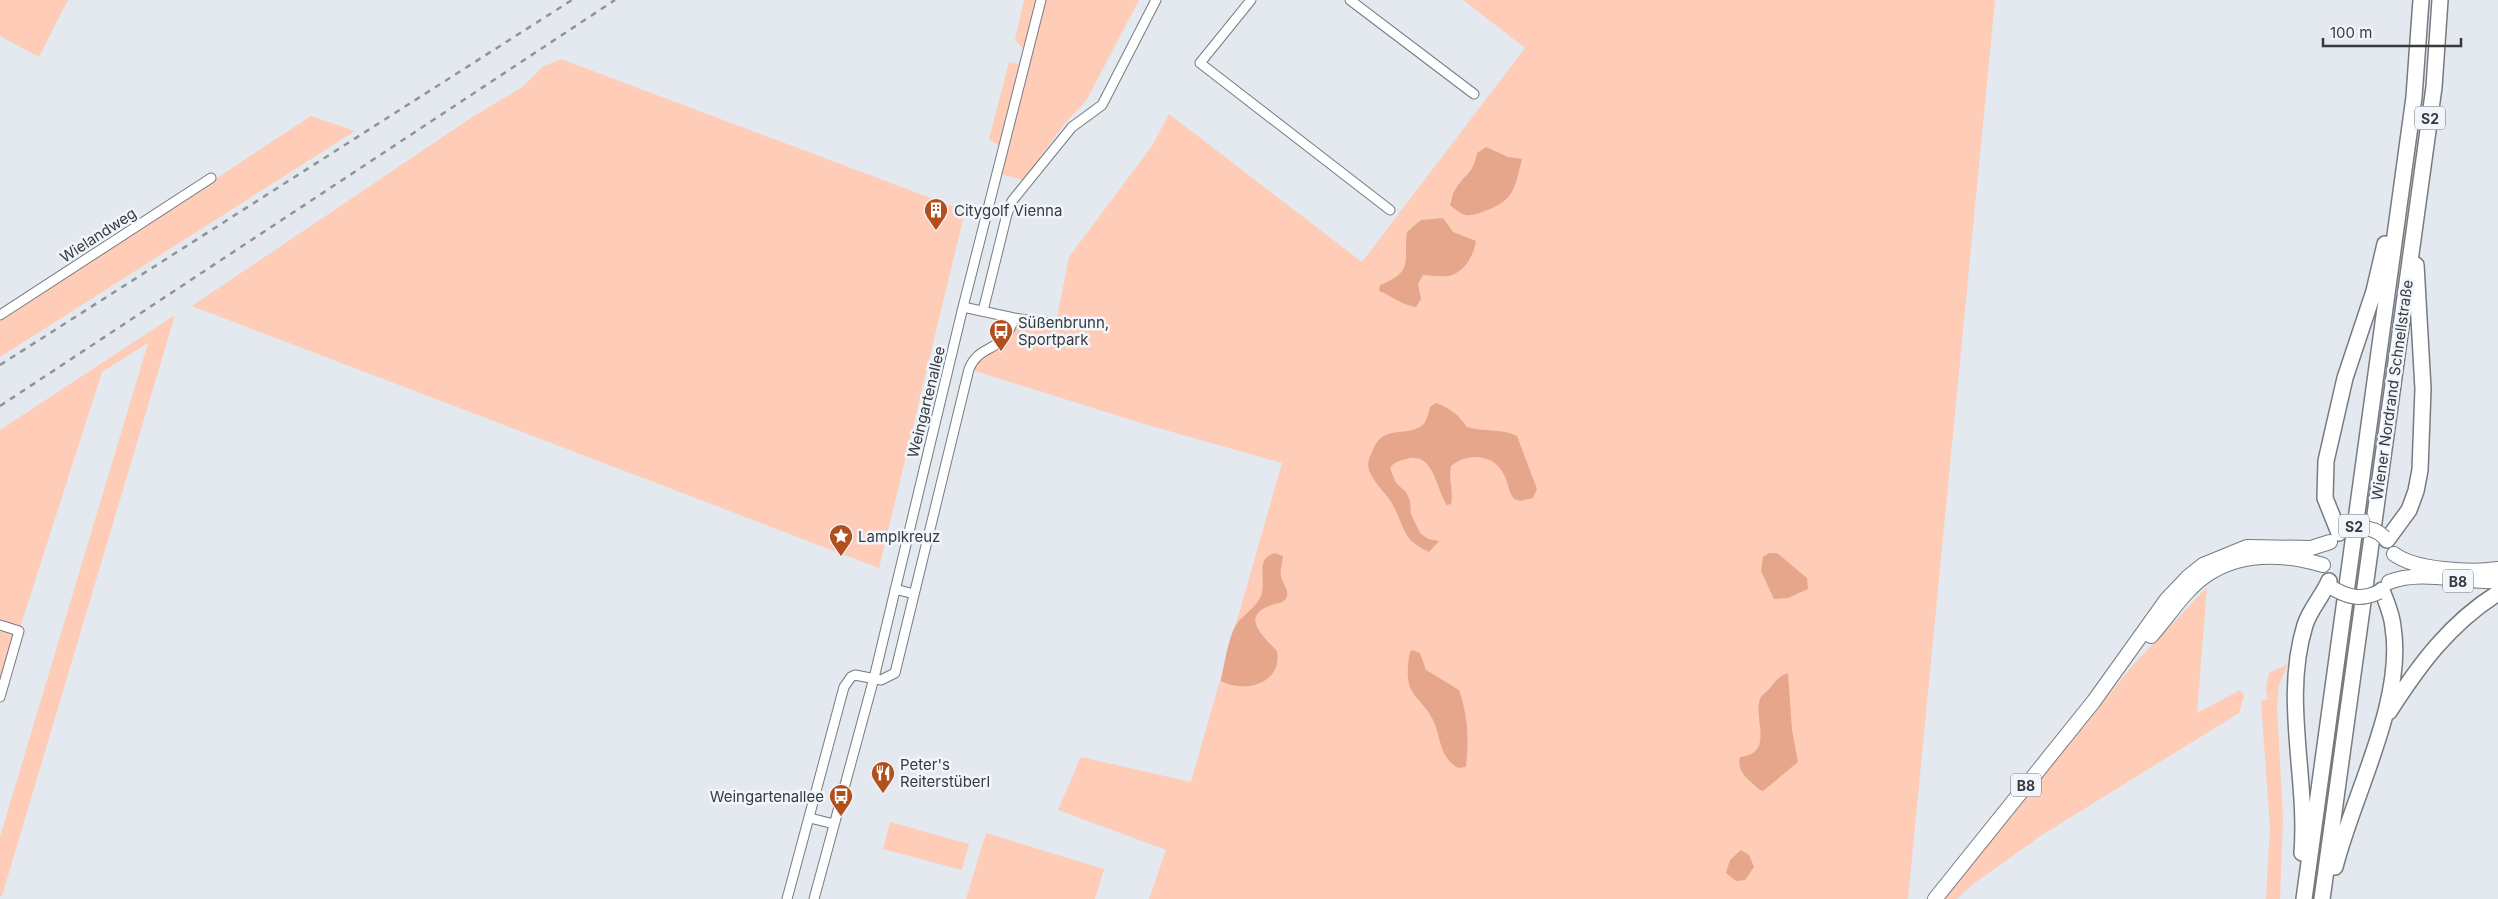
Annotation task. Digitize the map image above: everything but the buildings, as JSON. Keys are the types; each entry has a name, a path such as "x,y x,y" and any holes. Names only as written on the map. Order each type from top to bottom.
{"highway":[{"name":"Wiener Nordrand Schnellstraße","path":"2305,893 2414,96 2421,0"},
{"name":"Wiener Nordrand Schnellstraße","path":"2323,892 2434,87 2440,0"},
{"path":"2338,535 2325,498 2326,461 2330,435 2345,378 2374,291 2385,244 2395,234"},
{"path":"2389,544 2416,491 2420,470 2423,388 2413,236"},
{"path":"2305,893 2301,862 2302,836 2294,710 2296,677 2305,625 2332,585"},
{"path":"2323,892 2335,868 2342,838 2385,717 2394,644 2394,627 2383,588"},
{"path":"2385,717 2415,672 2447,633 2466,616 2498,593"}],"main road":[{"name":"B8","path":"2278,551 2311,548 2356,526 2369,528 2389,544 2406,562 2474,571 2498,569"},
{"path":"2332,585 2323,564 2338,535"},
{"path":"2383,588 2394,570 2389,544"},
{"name":"B8","path":"1935,899 2118,670 2167,599 2203,565 2247,547 2278,551 2323,564"},
{"name":"B8","path":"2332,585 2345,595 2357,598 2383,588 2404,576 2419,575 2471,582 2498,581"}],"street":[{"name":"Weingartenallee","path":"814,899 874,678 1041,0"},
{"path":"983,311 1007,214 1012,201 1072,127 1102,105 1156,0"},
{"path":"1350,0 1474,94"},
{"path":"1248,1 1200,63 1390,210"},
{"name":"Wielandweg","path":"0,315 211,178"},
{"path":"964,308 1062,325"},
{"path":"787,899 844,687 851,677 855,675 886,680 895,673 968,369 978,354 1002,341 1008,334 1014,318"},
{"path":"895,589 914,594"},
{"path":"0,625 19,631 0,697"},
{"path":"810,818 834,824"}],"shaded area":[{"path":"0,0 68,0 39,57 0,36"},
{"path":"1024,0 1037,0 1024,50 1015,40"},
{"path":"1041,0 1139,0 1086,101 1065,123 1023,180 997,173"},
{"path":"1463,0 1995,0 1908,899 1149,899 1166,850 1058,810 1081,757 1191,782 1282,463 1144,424 969,369 998,345 1014,318 1056,323 1069,257 1152,146 1169,114 1362,262 1525,48"},
{"name":"Citygolf Vienna","path":"561,59 965,211 879,568 192,306 471,118 524,86 542,67"},
{"path":"1009,62 1021,65 1000,147 989,139"},
{"path":"311,116 355,131 0,357 0,321"},
{"path":"1486,147 1508,157 1522,159 1517,179 1511,193 1501,204 1477,214 1465,215 1450,205 1453,195 1458,185 1471,170 1477,153"},
{"path":"1443,218 1453,232 1476,241 1471,256 1465,265 1457,273 1449,276 1423,275 1418,284 1421,299 1416,307 1379,291 1380,285 1391,280 1403,270 1406,258 1407,232 1421,220"},
{"path":"175,315 2,896 0,896 0,837 148,343 102,372 19,631 0,697 0,430"},
{"path":"1436,403 1454,412 1467,427 1505,432 1517,436 1537,489 1533,498 1520,501 1514,499 1510,493 1505,476 1498,466 1486,459 1472,457 1451,466 1452,499 1451,504 1447,505 1433,473 1423,460 1415,458 1395,463 1390,468 1396,483 1406,492 1410,501 1411,514 1420,533 1428,539 1439,541 1429,552 1413,542 1404,531 1396,510 1376,483 1368,463 1376,443 1381,438 1387,434 1420,427 1426,421 1430,407"},
{"path":"1275,553 1283,556 1281,574 1287,596 1282,602 1262,610 1255,620 1261,633 1277,651 1277,662 1274,671 1268,678 1251,686 1231,685 1221,681 1232,634 1238,622 1259,600 1262,589 1263,564 1269,556"},
{"path":"1769,553 1777,553 1807,578 1808,589 1788,598 1774,599 1761,571 1763,557"},
{"path":"2207,587 2197,713 2240,690 2244,696 2239,713 2042,835 1973,884 1957,899 1944,899 2134,664"},
{"path":"1412,650 1420,653 1426,670 1459,690 1467,728 1466,767 1458,768 1447,758 1432,718 1410,687 1408,670 1410,652"},
{"path":"2288,664 2279,685 2277,707 2283,818 2280,899 2266,899 2270,828 2261,701 2268,699 2266,690 2269,673"},
{"path":"1788,673 1792,730 1798,762 1763,791 1742,772 1739,763 1740,757 1751,754 1757,749 1760,742 1759,707 1761,697 1778,679"},
{"path":"890,822 969,844 962,870 883,849"},
{"path":"986,833 1104,869 1095,899 966,899"},
{"path":"1741,850 1749,855 1754,867 1745,880 1736,881 1726,873 1730,860"}],"railway":[{"path":"0,365 572,0"},
{"path":"0,406 615,0"}],"place":[{"name":"Citygolf Vienna","path":"936,231"},
{"name":"Süßenbrunn, Sportpark","path":"1001,352"},
{"name":"Lamplkreuz","path":"841,557"},
{"name":"Peter's Reiterstüberl","path":"883,794"},
{"name":"Weingartenallee","path":"841,817"}]}
